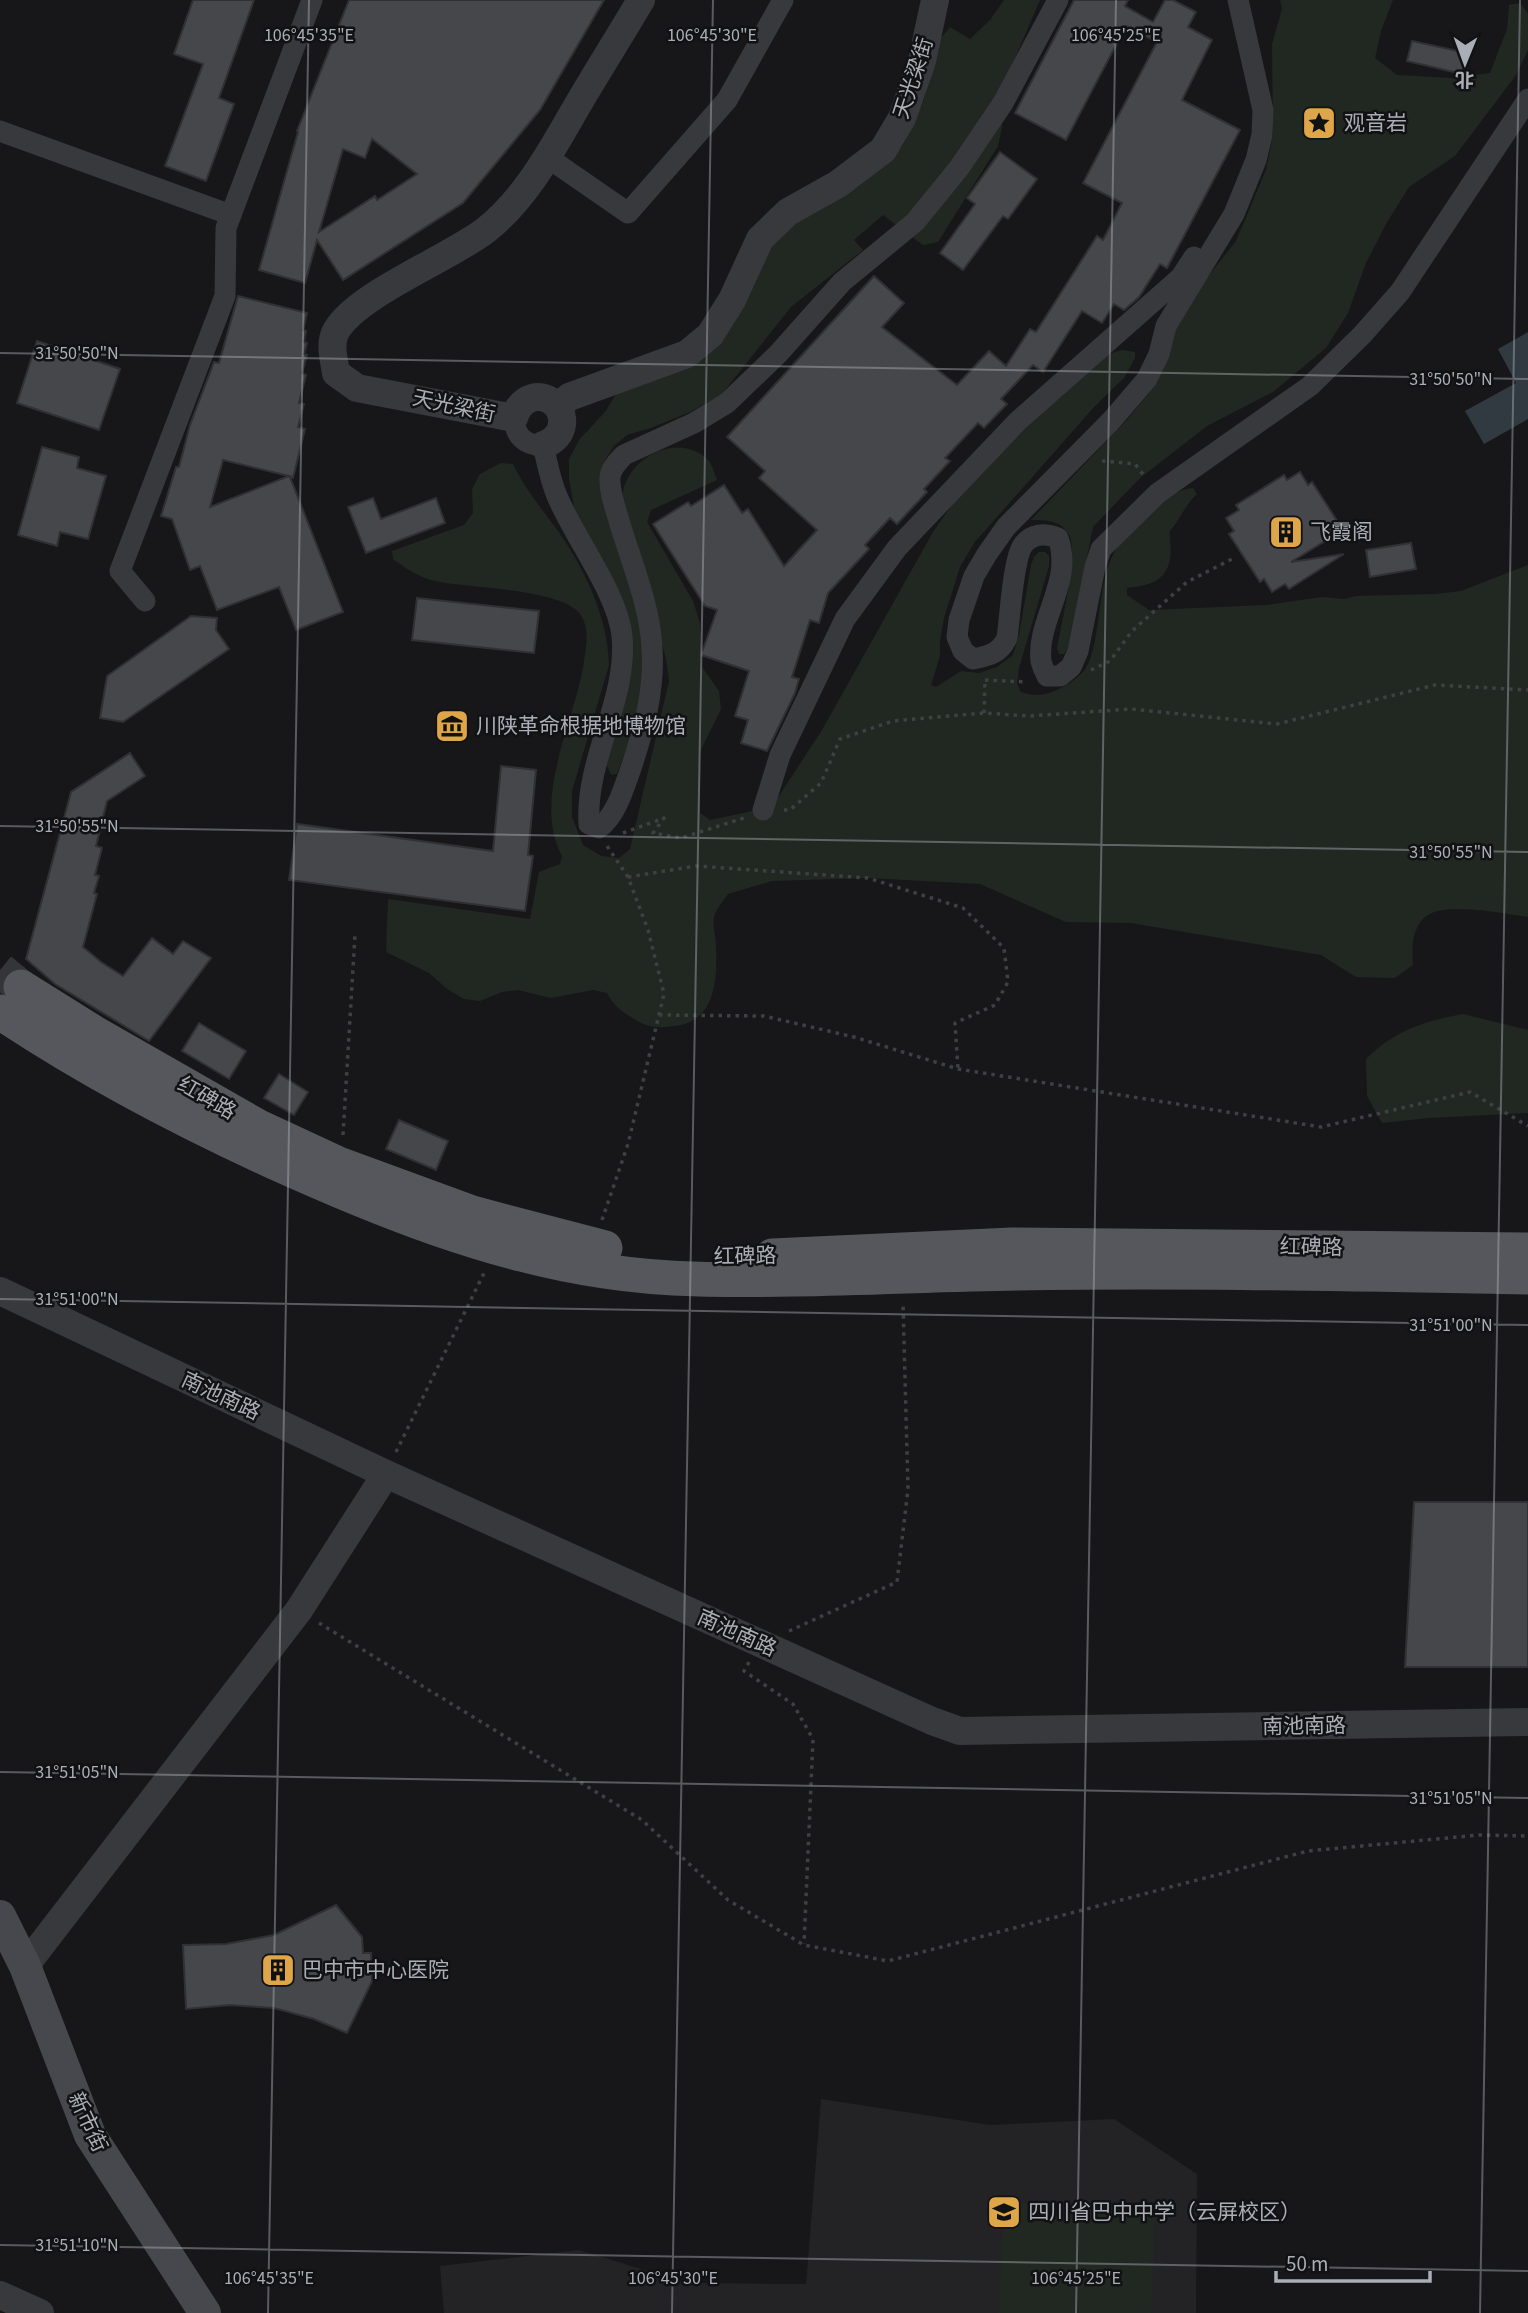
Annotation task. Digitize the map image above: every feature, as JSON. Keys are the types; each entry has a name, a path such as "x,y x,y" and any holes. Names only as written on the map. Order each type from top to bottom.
{"main road":[{"name":"红碑路","path":"11,1000 96,1034 257,1126 341,1165 472,1213 597,1246 651,1254 704,1257 1012,1245 1528,1250"},
{"path":"11,1000 51,1046 124,1088 238,1146 336,1191 421,1223 497,1247 601,1271 666,1279 730,1280 1074,1273 1528,1277"},
{"name":"新市街","path":"0,1916 25,1966 90,2135 202,2311"}],"street":[{"path":"145,601 120,571 225,296 226,228 312,0"},
{"name":"天光梁街","path":"641,0 547,157 510,207 488,229 462,247 429,264 351,314 336,332 332,352 336,373 357,388 390,392 514,418 521,403 529,398 545,397 558,407 569,397 687,354 710,335 733,300 760,239 788,212 838,184 883,150 902,118 922,61 935,0"},
{"path":"547,157 628,213 727,100 783,0"},
{"path":"609,838 608,821 640,740 653,679 648,618 613,498 610,475 615,464 624,455 694,423 727,403 778,354 842,282 915,222 959,168 1003,103 1058,0"},
{"path":"1238,0 1264,110 1256,160 1234,214 1166,326 1160,354 1147,379 1079,456 1006,527 986,554 975,576 957,637 963,651 973,659 990,656 1003,647 1007,638 1017,558 1022,545 1032,537 1046,533 1058,538 1063,552 1062,571 1043,641 1041,662 1047,676 1060,676 1072,667 1101,549 1158,493 1310,386 1362,335 1399,292 1528,99"},
{"path":"763,810 780,755 845,619 897,548 1018,421 1181,277 1202,246 1235,181 1264,110"},
{"path":"0,131 231,215"},
{"path":"514,418 518,434 523,440 543,445 553,441 562,428 562,413 558,407"},
{"path":"543,445 557,496 616,609 622,635 622,671 594,767 588,806 589,824 609,838"},
{"name":"南池南路","path":"0,1291 386,1474 932,1721 960,1731 1528,1722"},
{"path":"25,1966 299,1611 386,1474"},
{"path":"0,2295 40,2313"}],"path":[{"path":"1079,456 1110,463 1135,464 1158,493"},
{"path":"1085,673 1110,661 1132,631 1187,582 1236,557"},
{"path":"982,657 985,680 984,713"},
{"path":"985,680 1035,683"},
{"path":"597,1246 604,1213 628,1144 664,994 648,930 628,877 609,838 664,818 653,833 681,838 735,823 763,810 790,810 821,783 840,739 893,721 984,713 1029,716 1131,709 1278,724 1435,685 1528,690"},
{"path":"628,877 696,866 868,878 963,908 1004,948 1008,982 995,1005 955,1023 958,1069"},
{"path":"341,1165 355,935"},
{"path":"659,1015 764,1016 854,1037 958,1069 1321,1127 1470,1092 1528,1126"},
{"path":"386,1474 497,1247"},
{"path":"804,1945 813,1739 793,1703 744,1671 761,1643 897,1582 908,1489 902,1276"},
{"path":"299,1611 642,1820 728,1900 804,1945 888,1961 1308,1852 1479,1835 1528,1836"}],"shaded area":[{"path":"1004,0 1040,0 998,97 1002,127 998,146 938,242 923,245 883,215 854,240 863,250 791,307 721,395 690,412 627,435 614,446 605,460 601,479 646,634 647,669 635,725 617,774 611,775 607,766 623,606 574,507 569,459 579,440 605,412 616,394 684,370 772,241 799,218 881,168 903,145 924,99 937,43 950,27 970,39 990,20"},
{"path":"1280,0 1393,0 1381,31 1375,58 1397,75 1452,78 1490,73 1507,29 1509,5 1520,3 1528,14 1528,50 1516,75 1455,156 1409,187 1366,263 1348,313 1326,348 1273,392 1207,426 1139,479 1093,527 1070,644 1064,654 1059,654 1057,648 1071,573 1072,544 1062,526 1048,521 1031,520 1126,421 1158,382 1173,330 1202,284 1236,241 1266,170 1273,135 1272,44 1282,9"},
{"path":"1528,332 1528,419 1484,444 1465,411 1516,383 1498,349"},
{"path":"1122,350 1135,352 1135,358 1124,378 1095,406 974,543 960,567 944,618 940,656 931,685 936,687 961,671 979,673 997,667 1013,655 1031,565 1039,552 1045,552 1049,556 1049,566 1019,668 1017,684 1021,692 1041,695 1056,691 1075,680 1091,658 1107,571 1114,552 1127,535 1158,505 1186,489 1193,488 1197,494 1170,531 1171,556 1168,567 1160,578 1142,586 1127,588 1127,595 1149,610 1267,605 1322,597 1344,599 1357,596 1461,591 1528,565 1528,917 1458,909 1432,913 1424,918 1415,934 1413,965 1395,978 1356,977 1321,955 1131,923 1066,922 980,884 868,878 772,881 728,894 714,917 715,984 707,1007 689,1022 665,1027 642,1023 620,1009 607,993 593,990 551,998 518,990 502,992 480,1001 464,999 447,989 429,973 386,952 388,899 530,919 539,872 560,864 562,856 554,833 551,808 559,755 585,654 586,635 582,617 573,608 539,595 427,579 393,559 392,551 464,525 473,513 472,489 480,474 501,463 513,464 577,561 600,612 609,665 572,791 572,817 583,845 601,856 619,858 630,849 669,681 666,659 623,502 623,491 636,467 658,451 684,448 697,452 708,460 717,480 651,510 647,522 693,601 700,623 702,667 719,691 721,709 701,750 700,813 710,820 753,811 777,799 822,730 933,532 959,495 1071,383 1104,355"},
{"path":"1463,1014 1528,1030 1528,1113 1382,1123 1367,1096 1366,1059 1399,1034 1435,1020"},
{"name":"四川省巴中中学（云屏校区）","path":"821,2099 990,2125 1114,2119 1197,2174 1196,2313 444,2313 440,2266 579,2250 687,2283 806,2284"},
{"path":"1004,2202 1155,2208 1151,2313 999,2313"}],"building":[{"path":"193,0 254,0 219,98 234,104 206,181 165,166 203,64 174,54"},
{"path":"349,0 604,0 540,110 463,203 343,280 317,240 305,283 259,270 297,131","holes":["372,139 417,174 377,200 375,196 319,232 343,149 365,158"]},
{"path":"1074,0 1128,0 1125,6 1153,22 1165,0 1173,0 1196,12 1188,27 1212,40 1182,100 1240,130 1167,268 1160,264 1139,297 1124,310 1114,304 1102,323 1082,311 1043,372 1033,365 1001,399 1007,404 984,428 978,423 945,458 950,461 924,489 927,492 897,524 890,518 865,545 869,549 828,593 819,623 810,620 792,677 799,679 795,693 767,751 741,743 748,720 735,716 749,671 701,655 717,610 705,606 653,524 688,502 691,506 724,485 742,513 748,509 784,566 817,530 759,478 765,471 727,437 874,276 904,303 882,327 957,385 989,351 1006,366 1030,329 1036,332 1097,236 1103,240 1122,203 1083,183 1157,42 1126,26 1066,140 1015,113"},
{"path":"1412,41 1467,53 1462,74 1407,61"},
{"path":"1000,152 1037,179 1008,219 1003,216 963,270 940,253 975,204 967,198"},
{"path":"238,296 307,313 303,330 306,331 304,342 307,343 304,354 307,355 302,373 306,375 299,403 304,404 298,427 305,429 293,478 290,477 343,612 296,630 279,587 217,610 200,566 190,570 172,519 161,516 176,467 179,467 190,425 214,362 219,363","holes":["223,460 289,476 210,507"]},
{"path":"37,341 120,369 99,430 17,403"},
{"path":"42,447 79,457 77,468 106,476 88,539 60,532 57,546 18,535"},
{"name":"飞霞阁","path":"1300,472 1308,485 1312,482 1343,530 1291,562 1344,554 1289,589 1285,584 1272,592 1264,579 1260,582 1229,534 1234,531 1226,518 1239,510 1236,505 1284,475 1287,480"},
{"path":"373,498 381,519 436,498 445,523 366,553 348,507"},
{"path":"1411,543 1416,569 1370,577 1366,550"},
{"path":"417,598 539,611 534,653 412,640"},
{"path":"191,616 217,618 216,630 229,649 123,722 100,718 107,676"},
{"path":"130,753 145,776 107,801 96,846 102,848 95,875 99,876 94,893 97,894 83,947 123,976 152,938 173,954 183,941 211,958 149,1041 55,984 26,959 71,792"},
{"path":"501,766 536,770 528,855 533,856 525,911 289,880 297,824 493,851"},
{"path":"199,1023 246,1051 229,1079 182,1051"},
{"path":"279,1074 308,1092 294,1115 264,1098"},
{"path":"399,1120 448,1141 436,1170 386,1149"},
{"path":"1414,1502 1528,1502 1528,1667 1405,1667"},
{"name":"巴中市中心医院","path":"336,1905 362,1937 363,1953 371,1953 372,1981 347,2033 314,2019 274,2008 230,2005 186,2009 183,1945 226,1944 274,1935"}],"tunnel":[{"path":"0,970 21,987"}],"place":[{"name":"观音岩","path":"1319,123"},
{"name":"飞霞阁","path":"1286,532"},
{"name":"川陕革命根据地博物馆","path":"452,726"},
{"name":"巴中市中心医院","path":"278,1970"},
{"name":"四川省巴中中学（云屏校区）","path":"1004,2212"}]}
